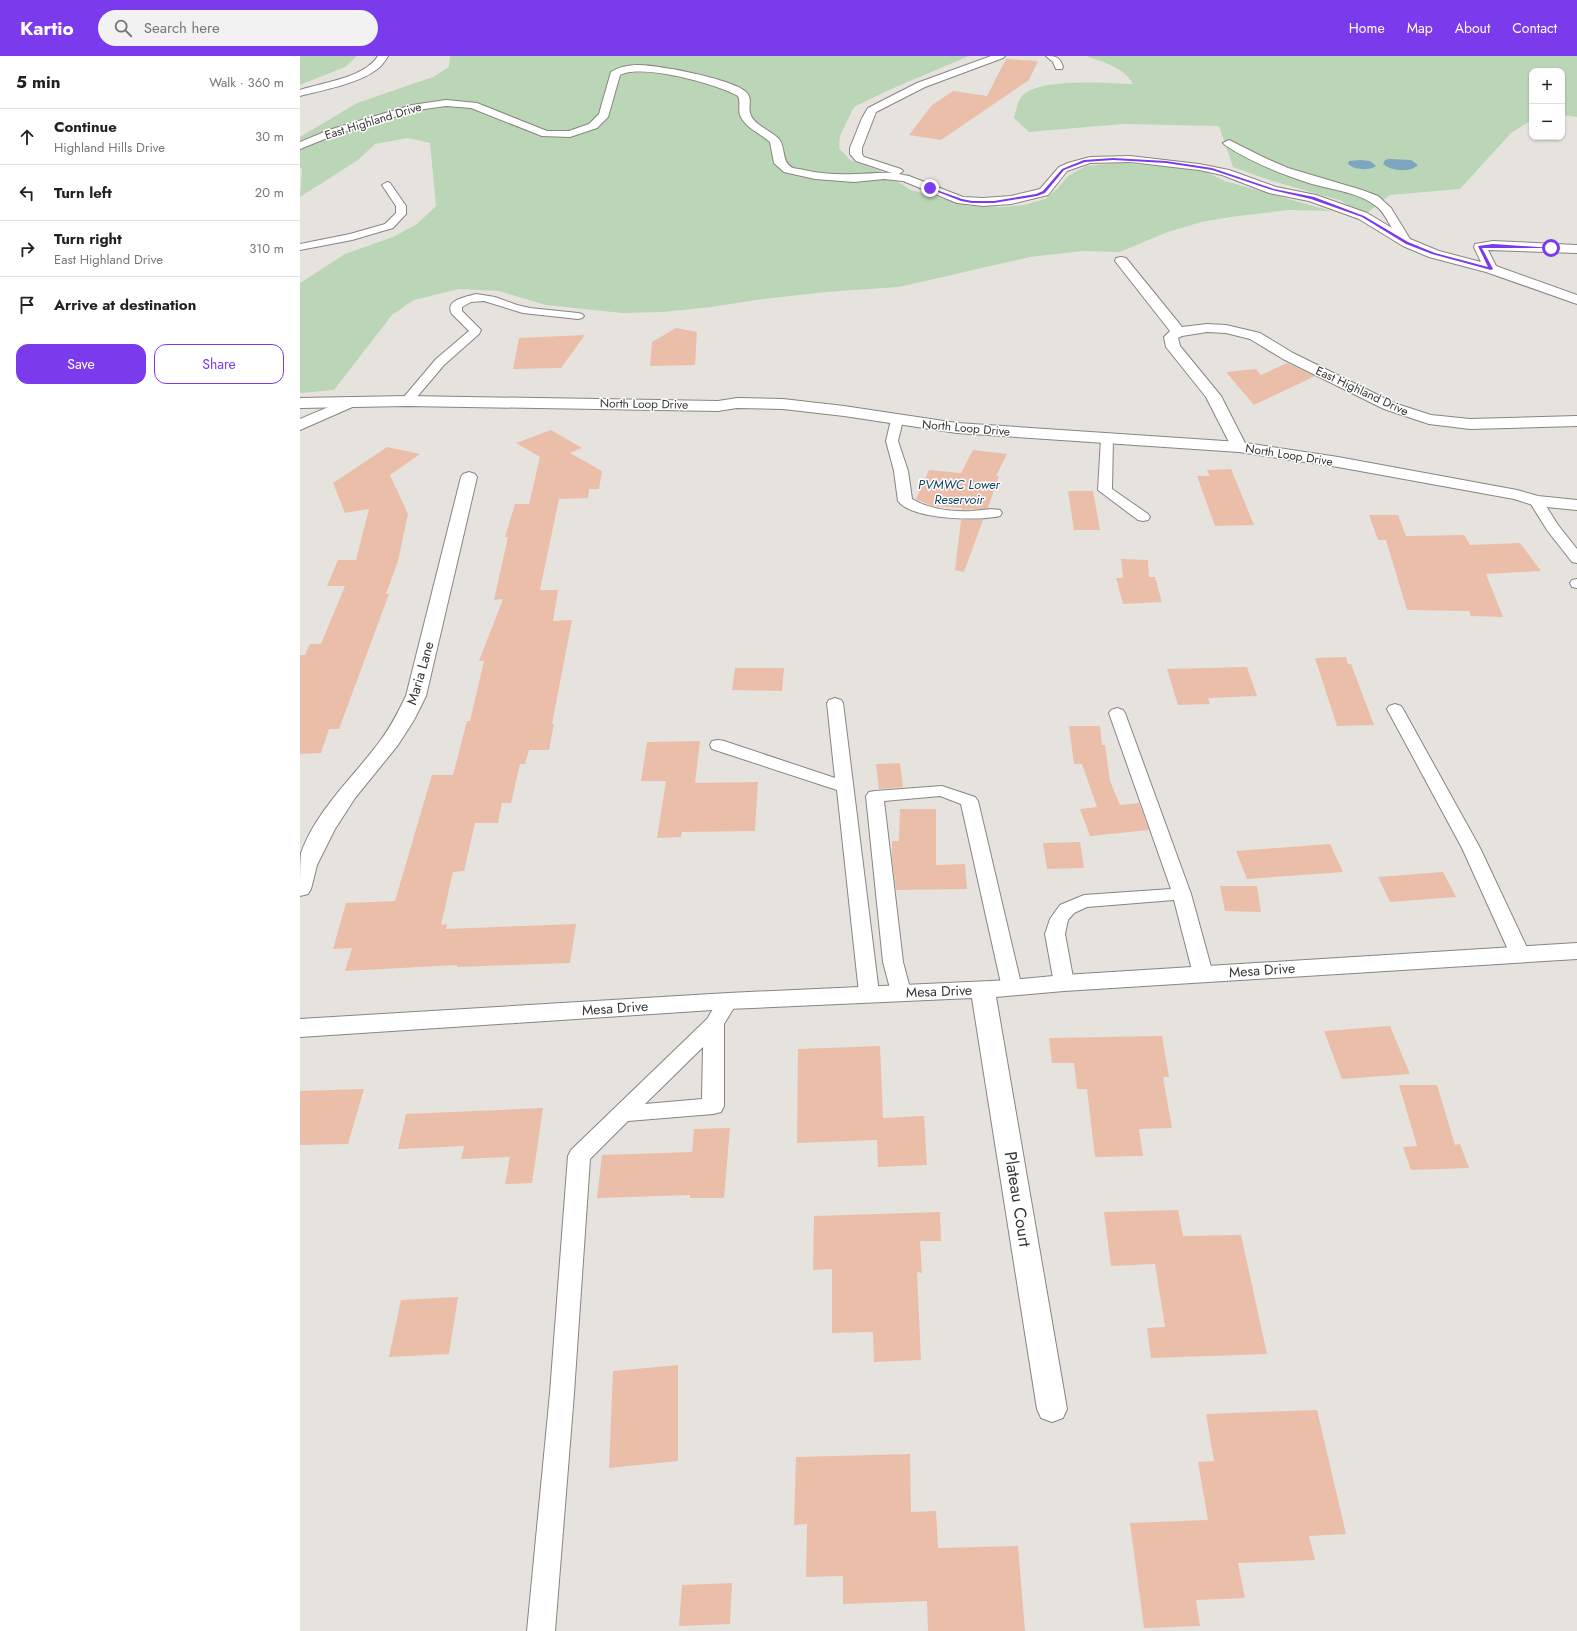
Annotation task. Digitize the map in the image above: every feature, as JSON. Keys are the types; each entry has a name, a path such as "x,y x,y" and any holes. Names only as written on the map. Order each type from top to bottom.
{"street":[{"path":"300,92 371,70 377,65 382,56"},
{"path":"930,188 900,172 860,159 856,154 856,148 867,118 872,110 915,88 967,67 1000,56"},
{"name":"East Highland Drive","path":"300,146 333,132 416,107 446,103 473,105 546,134 570,134 593,126 604,115 616,74 629,69 648,68 666,71 720,85 743,94 745,98 745,113 752,125 774,140 778,145 780,163 788,170 828,178 895,177 912,181 961,200 994,202 1044,192 1063,169 1084,161 1113,159 1166,162 1212,169 1273,190 1312,198 1363,216 1407,243 1434,254 1491,269 1577,300"},
{"path":"1228,143 1267,163 1294,174 1373,199 1381,204 1386,210 1407,243"},
{"path":"1294,174 1296,172 1302,172 1341,176"},
{"path":"1491,269 1480,247 1493,246 1577,249"},
{"path":"1121,261 1178,332 1171,337 1173,347 1213,396 1239,447"},
{"name":"East Highland Drive","path":"1178,332 1207,328 1226,329 1255,336 1288,356 1389,406 1430,419 1470,424 1577,421"},
{"name":"North Loop Drive","path":"300,403 407,401 718,406 737,402 755,403 844,411 957,428 1239,447 1377,469 1517,495 1536,500 1577,505"},
{"path":"300,425 352,402"},
{"name":"Maria Lane","path":"300,889 306,865 324,829 346,795 388,745 404,720 416,696 469,477"},
{"name":"Mesa Drive","path":"300,1028 728,1001 1012,988 1064,983 1577,951"},
{"name":"Plateau Court","path":"983,989 1052,1409"}],"lane":[{"path":"1050,56 1057,61 1059,67"},
{"path":"300,247 352,237 389,226 401,214 401,206 387,186"},
{"path":"407,401 440,362 473,334 474,330 456,312 456,305 462,301 469,298 485,296 522,310 578,316"},
{"path":"897,420 892,441 901,471 904,501 919,509 950,514 970,515 995,513"},
{"path":"1107,438 1105,490 1143,517"},
{"path":"1536,500 1552,527 1577,559"},
{"path":"835,703 869,994"},
{"path":"1394,709 1471,848 1520,954"},
{"path":"1117,712 1182,894 1203,974"},
{"path":"718,745 845,787"},
{"path":"901,992 893,962 875,796 942,791 969,801 1012,988"},
{"path":"1064,983 1055,934 1059,919 1067,909 1084,901 1182,894"},
{"path":"541,1631 562,1393 579,1156 714,1024 728,1001"},
{"path":"622,1114 713,1106 714,1024"}],"green space":[{"path":"300,56 357,56 345,67 300,85"},
{"path":"450,56 969,56 889,90 854,107 840,136 839,148 850,160 879,170 911,190 969,206 1001,207 1024,205 1045,199 1058,188 1068,176 1086,166 1117,163 1169,167 1206,172 1225,181 1331,211 1289,210 1201,222 1165,233 1120,252 1082,251 1030,257 899,287 825,292 663,312 622,313 546,305 499,291 459,289 414,300 392,315 334,390 300,393 300,283 345,254 393,237 417,224 436,206 430,143 408,138 375,144 358,160 300,197 302,169 300,168 300,137 357,103 433,77 449,67"},
{"path":"1086,56 1577,56 1577,117 1565,115 1565,68 1529,68 1529,122 1511,133 1460,189 1390,195 1363,216 1342,201 1266,179 1233,167 1219,126 1122,124 1029,132 1014,118 1021,97 1029,91 1041,86 1091,82 1133,84 1119,69"}],"water":[{"path":"1385,160 1411,160 1418,165 1415,168 1406,170 1395,170 1383,164"},
{"path":"1349,161 1370,161 1376,166 1370,169 1362,169 1354,168 1348,164"}],"building":[{"path":"1006,59 1038,61 1029,80 941,140 909,135 932,105 953,91 987,96"},
{"path":"676,328 697,332 695,365 650,366 652,342"},
{"path":"585,335 561,368 513,369 519,338"},
{"path":"1287,363 1315,376 1254,405 1226,372 1256,369 1261,375"},
{"path":"551,430 582,448 570,453 602,471 599,489 589,489 588,498 559,499 540,590 558,590 553,621 572,620 552,724 554,724 549,750 529,750 525,764 520,764 511,803 502,803 498,823 475,823 464,871 453,872 441,925 447,924 446,929 576,924 570,963 457,967 457,965 345,971 352,948 333,949 346,903 395,901 432,775 453,775 467,721 470,721 484,661 479,661 503,599 494,600 508,537 505,537 515,504 529,504 540,457 516,443"},
{"path":"387,447 420,454 390,475 408,514 398,561 386,594 389,594 339,729 329,729 321,753 300,754 300,655 305,655 310,644 321,644 345,586 327,586 338,560 356,560 369,509 345,513 333,483"},
{"name":"PVMWC Lower Reservoir","path":"973,450 1007,454 996,476 999,476 988,508 962,510 962,508 932,506 916,499 929,470 961,473"},
{"path":"1231,469 1254,525 1215,526 1197,476 1210,476 1207,470"},
{"path":"1068,491 1093,491 1100,530 1074,530"},
{"path":"1369,515 1398,515 1406,536 1464,535 1470,545 1520,543 1541,571 1486,574 1503,617 1471,616 1469,611 1407,610 1386,540 1378,540"},
{"path":"961,520 983,520 964,572 955,570"},
{"path":"1121,559 1148,560 1149,577 1155,577 1162,602 1123,604 1116,578 1123,578"},
{"path":"1346,657 1348,664 1351,664 1374,725 1337,726 1315,658"},
{"path":"1247,667 1257,696 1208,698 1210,704 1178,705 1167,669"},
{"path":"735,668 784,668 782,691 732,690"},
{"path":"1069,726 1100,726 1102,745 1105,745 1110,781 1120,805 1139,803 1149,830 1090,836 1080,809 1097,807 1082,764 1074,764"},
{"path":"700,741 695,783 758,782 755,831 682,832 681,837 657,838 666,781 641,781 647,742"},
{"path":"900,763 903,787 879,789 876,764"},
{"path":"900,809 936,809 936,865 965,864 967,889 896,890 892,860 892,841 899,841"},
{"path":"1080,842 1084,868 1047,869 1043,843"},
{"path":"1330,844 1343,872 1247,879 1236,851"},
{"path":"1443,872 1456,897 1390,902 1378,877"},
{"path":"1220,886 1257,886 1261,912 1225,911"},
{"path":"1390,1026 1410,1074 1342,1079 1324,1031"},
{"path":"1162,1036 1169,1077 1163,1077 1172,1128 1139,1129 1143,1156 1095,1157 1087,1089 1077,1089 1074,1063 1052,1063 1049,1038"},
{"path":"880,1046 883,1118 924,1116 927,1165 878,1167 877,1140 797,1143 798,1049"},
{"path":"1399,1085 1437,1085 1455,1145 1460,1144 1469,1168 1411,1170 1403,1147 1417,1146"},
{"path":"364,1089 348,1144 300,1145 300,1091"},
{"path":"543,1108 532,1183 505,1184 510,1157 461,1159 464,1146 398,1149 406,1114"},
{"path":"730,1128 724,1198 690,1198 690,1195 597,1198 602,1155 692,1152 694,1129"},
{"path":"1178,1210 1183,1236 1241,1235 1267,1354 1151,1358 1147,1328 1165,1327 1155,1264 1111,1266 1104,1212"},
{"path":"940,1212 941,1241 920,1241 922,1273 917,1272 921,1360 874,1362 873,1332 832,1333 832,1269 813,1270 814,1216"},
{"path":"458,1297 449,1354 389,1357 401,1300"},
{"path":"678,1365 678,1461 609,1468 613,1371"},
{"path":"1317,1410 1346,1534 1309,1536 1315,1560 1238,1563 1245,1598 1196,1600 1200,1626 1144,1628 1130,1523 1208,1520 1198,1462 1214,1461 1206,1414"},
{"path":"910,1454 911,1512 936,1511 938,1548 1018,1546 1025,1631 928,1631 927,1601 843,1604 843,1576 806,1577 807,1524 794,1525 796,1457"},
{"path":"732,1583 730,1624 679,1626 682,1585"}],"route":[{"path":"930,188 961,200 972,202 994,202 1037,195 1044,192 1063,169 1084,161 1113,159 1166,162 1225,172 1273,190 1312,198 1363,216 1407,243 1434,254 1491,269 1480,250 1480,247 1551,248"}]}
